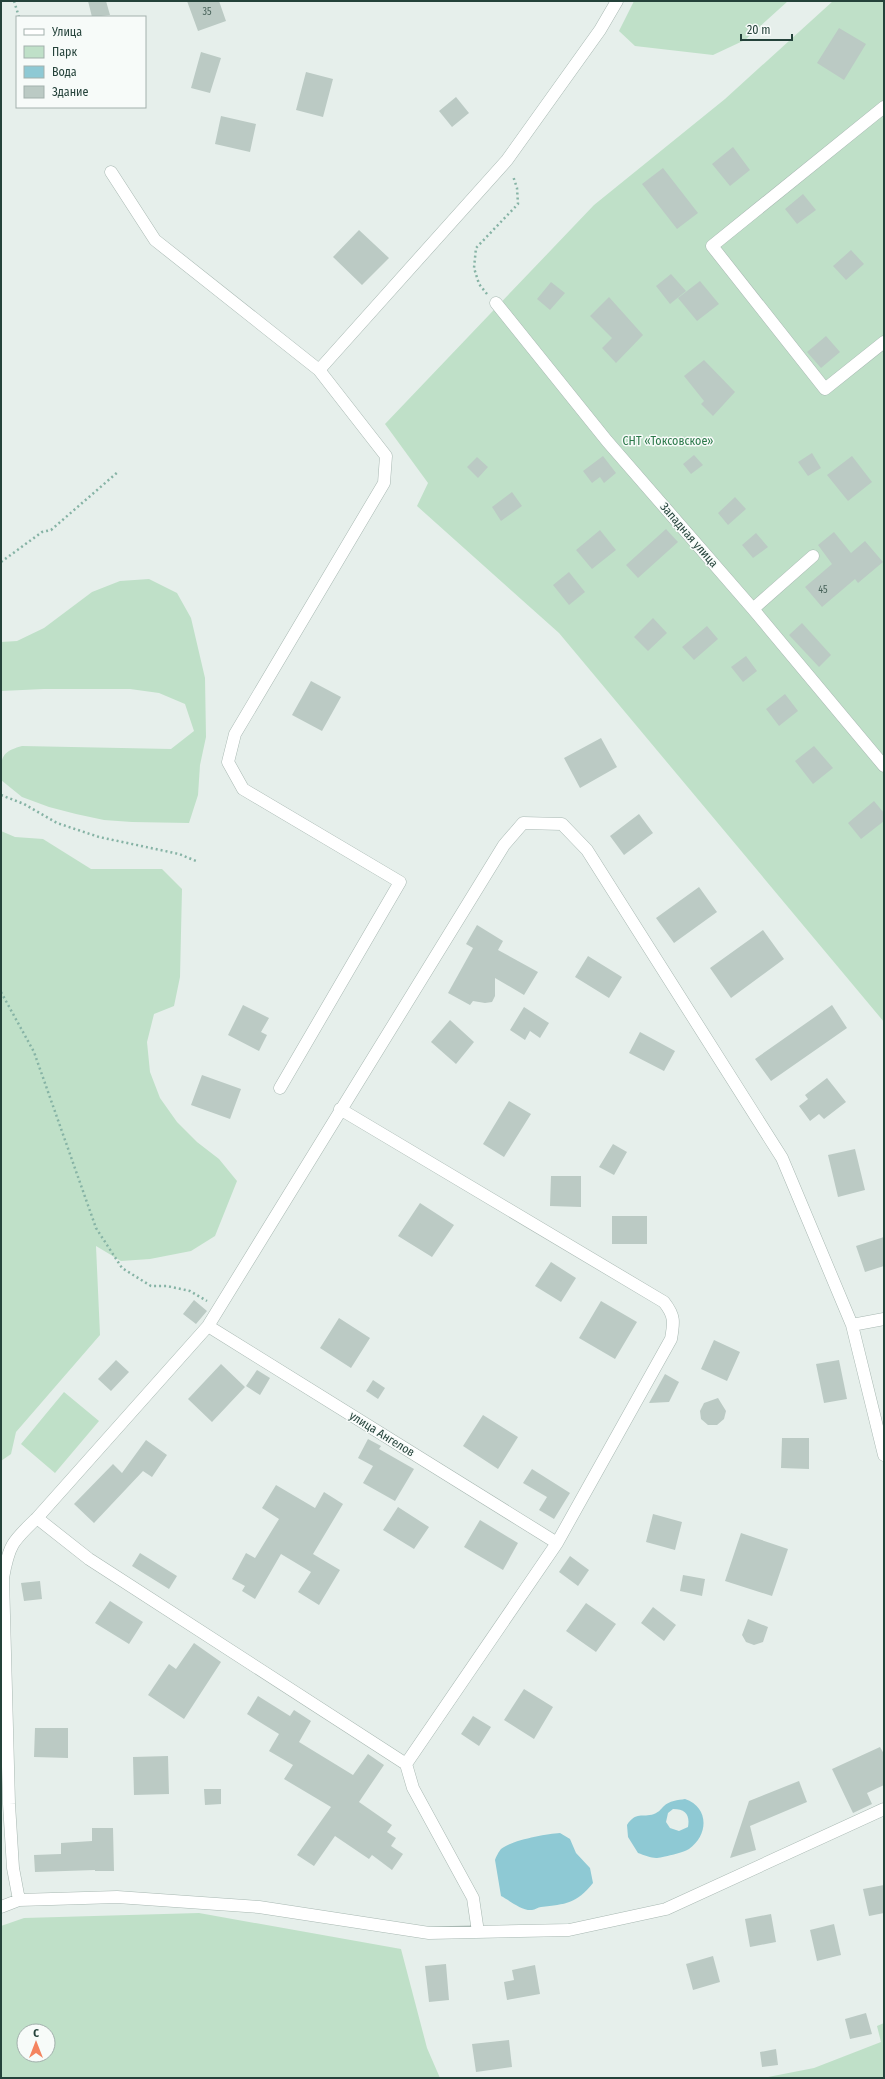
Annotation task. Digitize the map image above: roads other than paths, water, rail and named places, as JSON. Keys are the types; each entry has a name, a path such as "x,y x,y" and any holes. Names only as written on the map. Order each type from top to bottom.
{"street":[{"path":"319,370 507,160 600,30 616,1"},
{"path":"884,107 712,246 825,389 884,342"},
{"path":"111,172 155,240 319,370 386,456 384,483 235,734 228,762 243,789 400,882 280,1088"},
{"name":"Западная улица","path":"496,303 607,441 753,609 884,766"},
{"path":"753,609 813,556"},
{"path":"19,1900 13,1868 8,1804 3,1578 7,1557 15,1539 37,1518 208,1326 340,1109 504,845 523,823 562,824 586,850 782,1158 852,1325 884,1455"},
{"path":"340,1109 664,1302 672,1312 674,1326 671,1339 557,1543 406,1764"},
{"path":"852,1325 884,1319"},
{"name":"улица Ангелов","path":"208,1326 557,1543"},
{"path":"37,1518 89,1559 406,1764 413,1788 473,1898 478,1932"},
{"path":"1,1907 19,1900 117,1897 259,1906 429,1933 569,1930 666,1909 884,1809"}],"water":[{"path":"685,1799 699,1808 704,1822 703,1829 696,1843 687,1850 659,1858 652,1858 638,1853 628,1837 627,1825 630,1821 636,1816 654,1814 668,1803","holes":["673,1809 681,1810 688,1816 688,1827 679,1831 670,1828 666,1822 668,1813"]},
{"path":"560,1833 570,1839 576,1853 590,1868 593,1883 587,1890 570,1902 540,1907 534,1910 524,1909 501,1896 495,1860 501,1849 521,1840"}],"park label":[{"name":"СНТ «Токсовское»","path":"668,441"}]}
